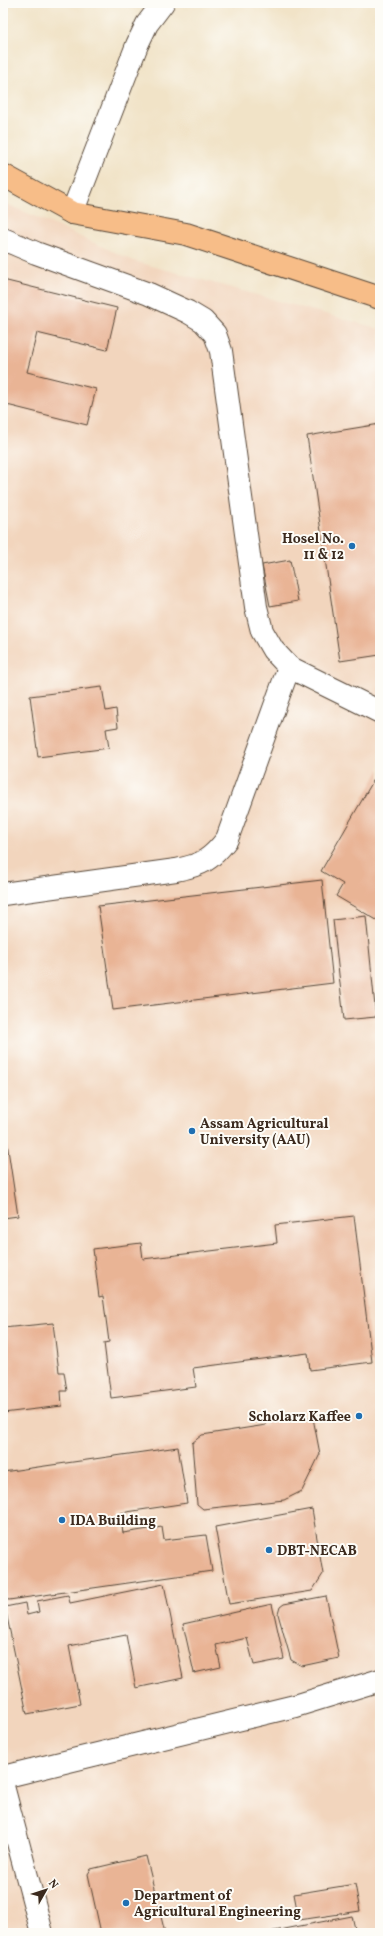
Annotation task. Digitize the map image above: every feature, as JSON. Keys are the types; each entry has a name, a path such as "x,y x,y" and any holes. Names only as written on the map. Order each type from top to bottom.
{"main road":[{"path":"3,175 72,213 186,234 380,298"}],"street":[{"path":"72,213 137,45 147,24 163,3"},
{"path":"3,239 36,253 149,294 203,321 215,334 221,351 256,607 262,631 274,650 289,667 380,712"},
{"path":"3,894 176,870 193,867 205,862 216,853 227,839 289,667"},
{"path":"3,1777 295,1706 380,1680"},
{"path":"3,1786 42,1933"}],"shaded area":[{"name":"Assam Agricultural University (AAU)","path":"3,202 134,261 380,329 380,1933 3,1933"}],"building":[{"path":"3,280 117,308 107,350 37,333 27,372 96,389 87,425 3,404"},
{"name":"Hosel No. 11 & 12","path":"380,424 380,655 340,661 307,436"},
{"path":"290,560 298,601 270,606 262,565"},
{"path":"102,687 106,711 116,709 118,727 106,729 109,748 38,757 30,696"},
{"path":"380,769 380,922 336,896 343,884 321,871"},
{"path":"322,880 333,983 113,1010 98,906"},
{"path":"366,916 376,1017 344,1020 333,920"},
{"path":"3,1116 18,1216 3,1218"},
{"path":"354,1216 372,1362 310,1370 308,1353 193,1368 196,1387 111,1398 104,1343 109,1342 103,1296 99,1297 93,1249 141,1243 143,1259 277,1243 275,1225"},
{"path":"53,1323 59,1372 64,1372 67,1391 61,1391 62,1406 3,1413 3,1328"},
{"path":"297,1413 298,1420 313,1418 320,1454 302,1491 284,1500 203,1509 197,1504 192,1443 202,1435 266,1425 265,1418"},
{"name":"IDA Building","path":"178,1447 187,1503 120,1513 123,1533 162,1527 164,1540 206,1535 212,1571 9,1600 5,1599 3,1586 3,1472"},
{"name":"DBT-NECAB","path":"312,1509 323,1574 312,1591 229,1604 215,1527"},
{"path":"164,1584 183,1678 136,1688 126,1635 69,1646 80,1704 27,1714 5,1607 25,1603 27,1615 39,1612 37,1601 68,1595 70,1603"},
{"path":"326,1596 339,1658 302,1666 291,1660 278,1614 280,1607 284,1604"},
{"path":"272,1604 284,1659 254,1665 247,1638 216,1645 221,1667 194,1673 183,1624"},
{"name":"Department of Agricultural Engineering","path":"146,1856 165,1933 101,1933 88,1874 91,1869"},
{"path":"355,1884 360,1911 299,1920 294,1894"},
{"path":"352,1916 356,1933 269,1933 269,1932"}],"place":[{"name":"Hosel No. 11 & 12","path":"352,546"},
{"name":"Assam Agricultural University (AAU)","path":"192,1131"},
{"name":"Scholarz Kaffee","path":"359,1416"},
{"name":"IDA Building","path":"62,1520"},
{"name":"DBT-NECAB","path":"269,1550"},
{"name":"Department of Agricultural Engineering","path":"126,1903"}]}
